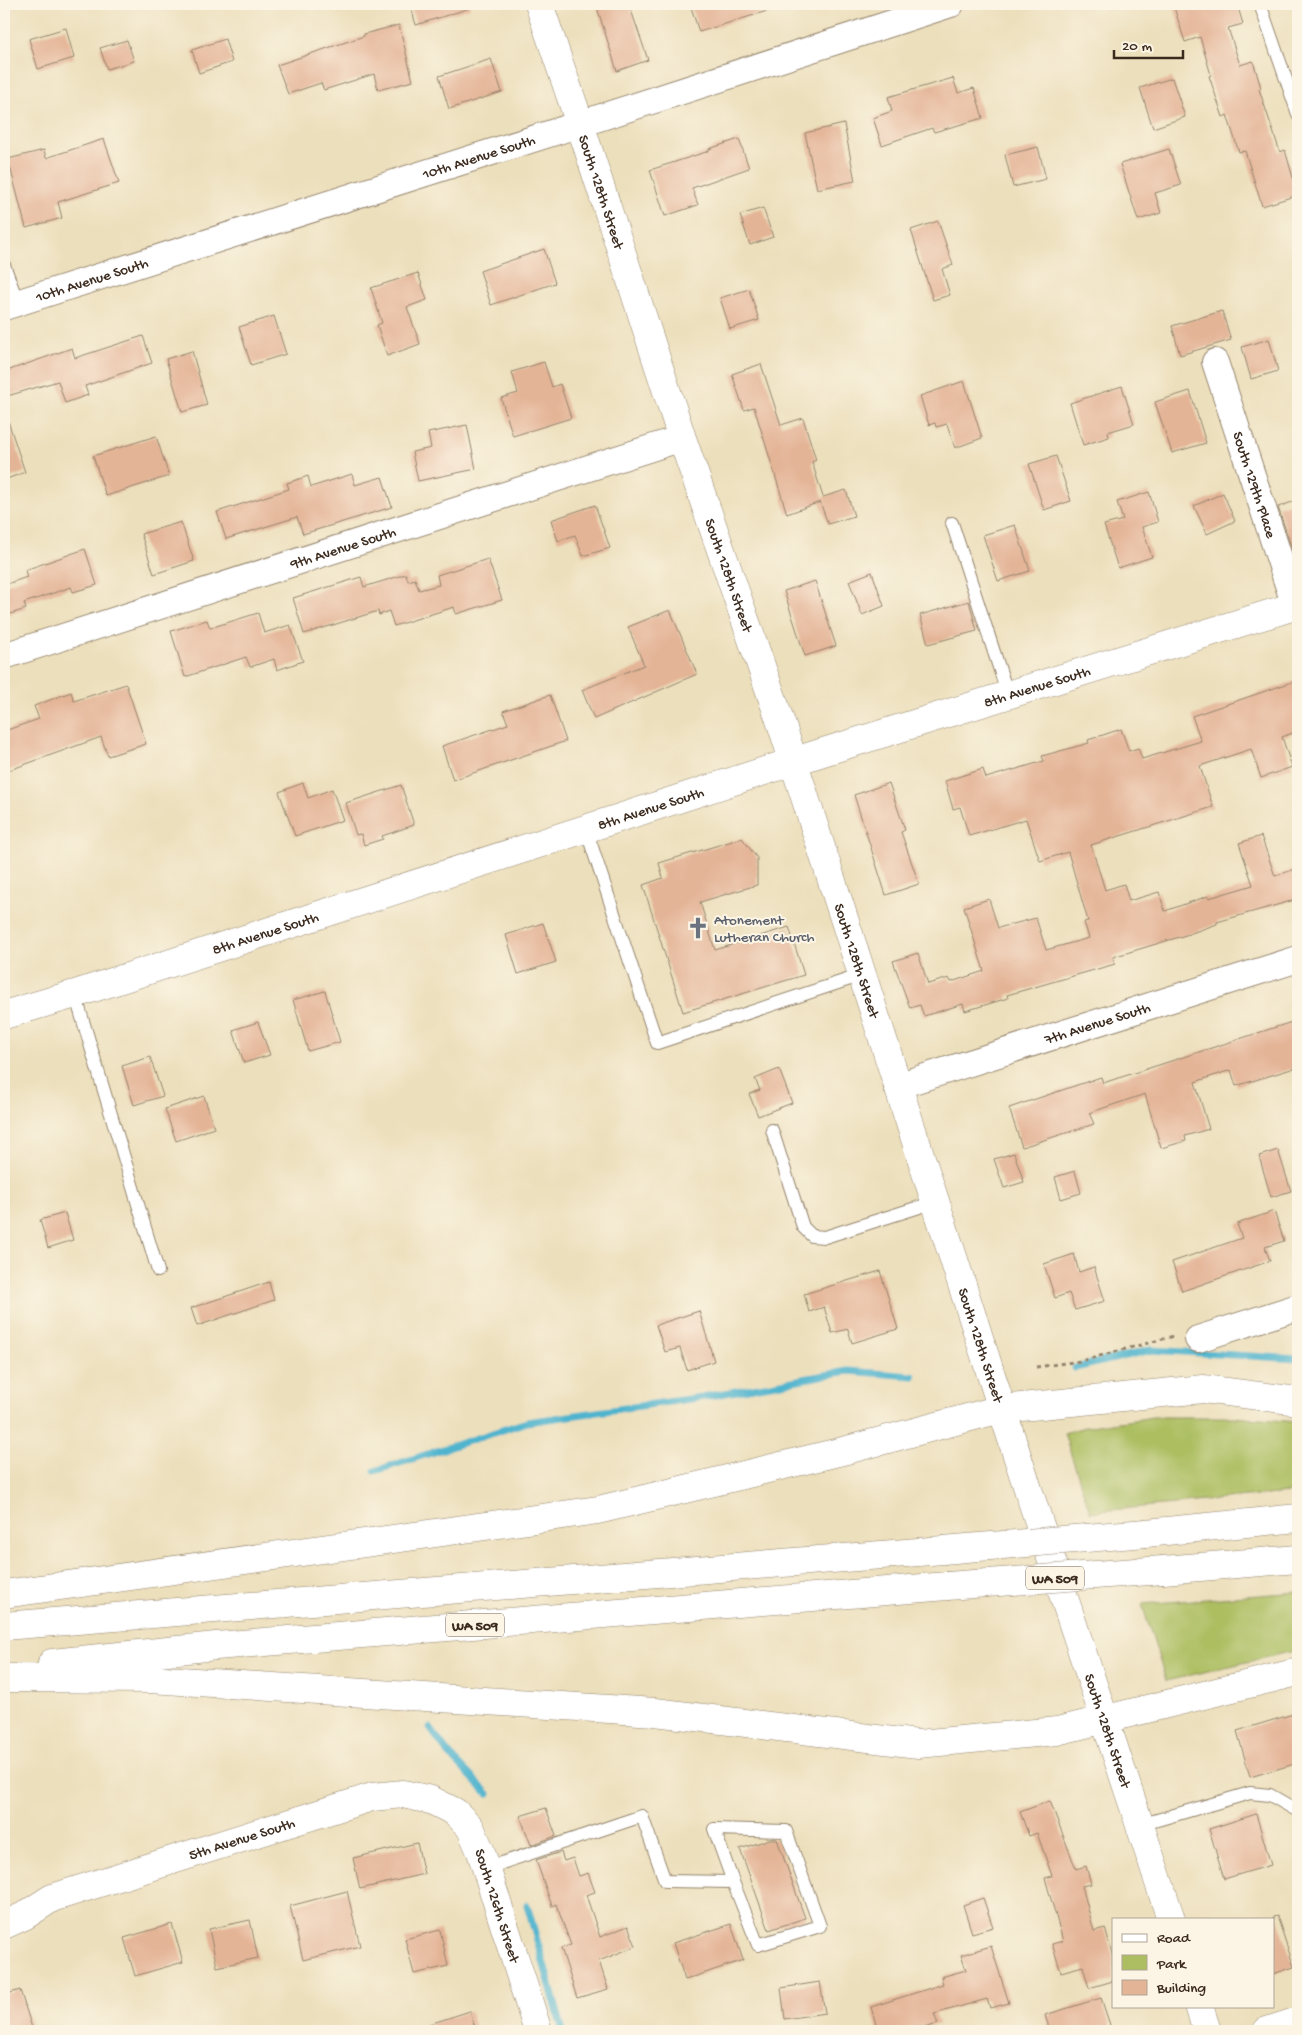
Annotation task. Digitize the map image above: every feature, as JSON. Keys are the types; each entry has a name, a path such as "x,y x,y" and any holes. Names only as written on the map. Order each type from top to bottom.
{"main road":[{"name":"South 128th Street","path":"539,4 682,438 793,762 1001,1409 1103,1721 1171,1918"},
{"name":"8th Avenue South","path":"4,1016 793,762 1297,605"},
{"path":"4,1594 598,1510 834,1453 1001,1409 1203,1389 1298,1401"},
{"path":"4,1626 943,1550 1298,1518"},
{"name":"WA 509","path":"4,1668 226,1645 1298,1559"},
{"path":"4,1678 150,1679 655,1712 918,1744 1056,1731 1298,1672"},
{"name":"5th Avenue South","path":"4,1903 18,1900 52,1898 372,1797 403,1794 432,1800"},
{"name":"South 126th Street","path":"432,1800 455,1812 470,1827 486,1868 538,2031"},
{"name":"5th Avenue South","path":"4,1925 24,1916 52,1898"},
{"path":"1200,2008 1207,2031"},
{"path":"1267,2031 1298,2021"}],"street":[{"name":"10th Avenue South","path":"11,305 580,124 900,11 951,4"},
{"name":"South 129th Place","path":"1214,362 1297,605"},
{"name":"9th Avenue South","path":"4,656 682,438"},
{"name":"7th Avenue South","path":"897,1086 1298,959"},
{"path":"1198,1338 1298,1307"}],"lane":[{"path":"1260,4 1298,114"},
{"path":"4,265 11,305"},
{"path":"952,523 1008,695"},
{"path":"586,829 657,1043 862,975"},
{"path":"75,994 158,1271"},
{"path":"772,1130 803,1227 812,1236 825,1237 935,1202"},
{"path":"1140,1825 1250,1793 1270,1795 1298,1811"},
{"path":"486,1868 642,1816 665,1882 733,1882"},
{"path":"714,1829 786,1830 820,1926 758,1945 733,1882 714,1829"}],"path":[{"path":"1036,1367 1081,1361 1184,1334 1186,1344 1198,1338"}],"green space":[{"path":"1152,1417 1234,1417 1298,1422 1298,1492 1090,1512 1064,1433 1097,1425"},
{"path":"1298,1592 1298,1650 1166,1681 1142,1604"}],"building":[{"path":"410,4 469,4 470,8 416,25"},
{"path":"596,4 629,4 648,60 617,71"},
{"path":"690,4 776,4 777,8 699,32"},
{"path":"1173,4 1237,4 1243,24 1228,28 1240,65 1253,61 1261,88 1259,89 1280,152 1285,150 1298,195 1262,206 1245,151 1239,152 1227,115 1223,117 1209,76 1211,75 1200,37 1185,42"},
{"path":"399,25 413,81 378,90 374,74 324,90 321,83 288,94 277,65 364,36 364,34"},
{"path":"66,28 74,58 38,69 29,39"},
{"path":"225,39 232,62 199,73 192,50"},
{"path":"127,40 134,61 107,69 100,48"},
{"path":"491,59 502,92 449,109 439,76"},
{"path":"953,78 958,93 974,88 983,118 934,132 932,128 882,145 873,118 892,111 888,97"},
{"path":"1172,78 1185,117 1153,128 1140,88"},
{"path":"844,124 855,181 817,189 805,133"},
{"path":"104,139 119,183 58,202 62,218 26,228 8,159 44,150 46,158"},
{"path":"739,139 749,168 692,188 698,205 665,216 650,170"},
{"path":"1038,147 1046,179 1013,187 1005,155"},
{"path":"1169,149 1181,185 1155,193 1161,213 1138,220 1120,164"},
{"path":"763,208 773,237 750,245 740,215"},
{"path":"938,221 953,265 942,269 950,295 933,300 911,230"},
{"path":"544,249 555,283 491,305 480,271"},
{"path":"418,273 427,300 407,307 420,344 387,356 377,325 382,323 371,288"},
{"path":"749,289 759,320 730,329 720,298"},
{"path":"1222,311 1231,340 1180,355 1172,326"},
{"path":"274,316 286,354 251,365 239,327"},
{"path":"143,336 152,363 85,386 88,395 65,403 58,381 4,397 4,372 72,348 75,358"},
{"path":"1269,339 1278,371 1251,379 1242,347"},
{"path":"192,351 207,405 182,412 166,359"},
{"path":"544,362 552,387 560,384 571,418 513,436 501,398 518,393 512,372"},
{"path":"761,364 781,425 803,418 816,460 812,462 823,497 846,490 854,516 828,524 820,502 787,514 754,407 744,410 732,374"},
{"path":"964,381 982,438 955,448 947,424 936,427 935,423 929,425 920,396"},
{"path":"1122,386 1134,424 1108,432 1109,437 1083,445 1070,403"},
{"path":"1190,391 1206,443 1172,453 1155,402"},
{"path":"7,418 25,472 4,480 4,419"},
{"path":"467,425 476,469 418,481 412,452 431,448 428,433"},
{"path":"156,436 169,476 106,496 93,456"},
{"path":"1056,456 1071,501 1044,510 1029,464"},
{"path":"352,474 355,485 382,477 392,507 303,534 297,517 226,539 217,512 289,489 287,483 308,476 311,487"},
{"path":"1149,492 1158,522 1142,527 1152,557 1118,568 1104,525 1123,520 1117,502"},
{"path":"1223,493 1235,521 1207,534 1194,506"},
{"path":"1298,500 1298,567 1278,507"},
{"path":"595,505 610,548 583,556 575,535 558,541 551,520"},
{"path":"181,522 194,561 154,574 141,534"},
{"path":"1015,525 1030,571 998,581 983,535"},
{"path":"85,549 97,585 73,592 71,587 24,603 26,609 4,616 4,585 27,577 25,570"},
{"path":"488,559 502,600 456,614 454,607 394,626 389,611 379,615 378,611 304,634 293,598 361,577 364,587 406,574 408,581 415,579 419,590 439,585 437,575"},
{"path":"872,572 884,606 862,615 849,581"},
{"path":"815,581 836,646 805,656 784,591"},
{"path":"969,601 977,631 928,644 920,615"},
{"path":"670,610 697,674 594,719 582,690 644,665 628,627"},
{"path":"258,613 264,633 290,625 303,661 277,670 274,659 250,667 246,657 185,677 171,631 207,620 210,628"},
{"path":"1298,680 1298,731 1282,737 1292,767 1261,778 1251,749 1200,766 1213,807 1091,845 1105,890 1124,884 1129,901 1159,892 1165,911 1208,896 1209,898 1253,885 1239,843 1261,836 1275,876 1298,868 1298,899 1217,922 1217,924 1186,935 1113,957 1115,964 1007,995 1008,998 965,1011 963,1004 924,1016 920,1005 910,1008 893,961 918,953 928,984 949,978 951,982 984,971 964,907 989,899 998,928 1036,918 1046,950 1089,938 1084,922 1088,921 1068,852 1040,861 1026,819 969,836 960,807 953,809 945,781 983,769 986,778 1044,761 1042,756 1089,743 1088,740 1121,729 1129,751 1138,748 1142,759 1201,741 1192,716"},
{"path":"126,684 146,744 108,756 101,737 4,772 4,731 39,719 34,706 71,692 74,701"},
{"path":"550,695 566,741 453,780 442,746 508,724 503,711"},
{"path":"303,783 308,798 332,789 343,820 295,836 279,792"},
{"path":"889,783 905,830 901,832 919,884 886,895 854,795"},
{"path":"401,785 414,825 382,836 383,839 364,845 361,834 356,835 346,803"},
{"path":"742,838 757,858 757,885 700,902 715,950 789,927 804,975 683,1012 643,885 663,878 659,863"},
{"path":"543,923 556,962 518,974 506,935"},
{"path":"325,991 340,1042 308,1051 293,1000"},
{"path":"1298,1020 1298,1067 1236,1086 1231,1070 1195,1082 1209,1129 1185,1136 1186,1141 1161,1148 1145,1094 1089,1113 1094,1124 1022,1147 1009,1108 1101,1077 1103,1083"},
{"path":"258,1022 270,1055 244,1063 233,1030"},
{"path":"150,1057 163,1096 134,1105 122,1066"},
{"path":"779,1069 792,1103 758,1116 749,1094 760,1090 755,1079"},
{"path":"204,1096 214,1128 176,1141 165,1109"},
{"path":"1278,1150 1291,1191 1271,1197 1259,1156"},
{"path":"1014,1153 1024,1182 1004,1188 994,1159"},
{"path":"1075,1171 1081,1193 1061,1199 1055,1177"},
{"path":"1274,1211 1284,1241 1265,1247 1270,1261 1182,1291 1172,1262 1242,1238 1237,1224"},
{"path":"65,1213 73,1240 48,1248 40,1220"},
{"path":"1074,1254 1079,1272 1094,1267 1105,1301 1075,1310 1069,1293 1055,1298 1044,1264"},
{"path":"880,1271 898,1329 852,1343 848,1329 832,1333 824,1307 809,1312 804,1294"},
{"path":"269,1282 274,1300 197,1326 191,1308"},
{"path":"699,1311 714,1361 687,1370 680,1348 665,1352 656,1325"},
{"path":"1293,1714 1298,1732 1298,1763 1250,1777 1237,1731"},
{"path":"1050,1801 1076,1869 1086,1866 1091,1884 1082,1886 1094,1931 1105,1928 1112,1953 1112,1981 1089,1988 1083,1966 1061,1972 1052,1944 1063,1941 1045,1878 1052,1876 1037,1833 1029,1836 1020,1812"},
{"path":"546,1808 556,1836 531,1845 520,1816"},
{"path":"1256,1814 1271,1865 1224,1879 1209,1829"},
{"path":"770,1839 777,1839 805,1918 769,1930 740,1849"},
{"path":"417,1843 424,1874 360,1889 353,1858"},
{"path":"561,1852 564,1861 573,1858 579,1876 588,1873 595,1892 586,1895 600,1937 628,1926 636,1946 599,1961 608,1989 577,1998 561,1948 571,1945 556,1904 552,1906 536,1860"},
{"path":"347,1891 360,1946 303,1960 290,1906"},
{"path":"983,1898 993,1927 972,1933 963,1905"},
{"path":"1277,1916 1294,1967 1274,1974 1274,1918"},
{"path":"250,1920 258,1958 217,1967 209,1929"},
{"path":"172,1924 183,1962 135,1976 124,1938"},
{"path":"731,1924 743,1960 685,1980 673,1943"},
{"path":"440,1930 448,1966 414,1974 405,1939"},
{"path":"991,1946 1009,2003 990,2008 987,1999 934,2014 938,2024 914,2031 878,2031 871,2007 943,1984 941,1977 966,1970 961,1955"},
{"path":"820,1982 825,2013 785,2019 781,1988"},
{"path":"20,1990 33,2031 4,2031 4,1995"},
{"path":"1101,1998 1112,2031 1050,2031 1045,2015"},
{"path":"470,2011 476,2031 418,2031 417,2028"}],"waterway":[{"path":"1075,1368 1151,1350 1298,1359"},
{"path":"375,1471 527,1422 703,1397 848,1371 913,1376"},
{"path":"430,1728 448,1753 488,1794"},
{"path":"527,1905 563,2031"}],"place":[{"name":"Atonement Lutheran Church","path":"698,928"}]}
